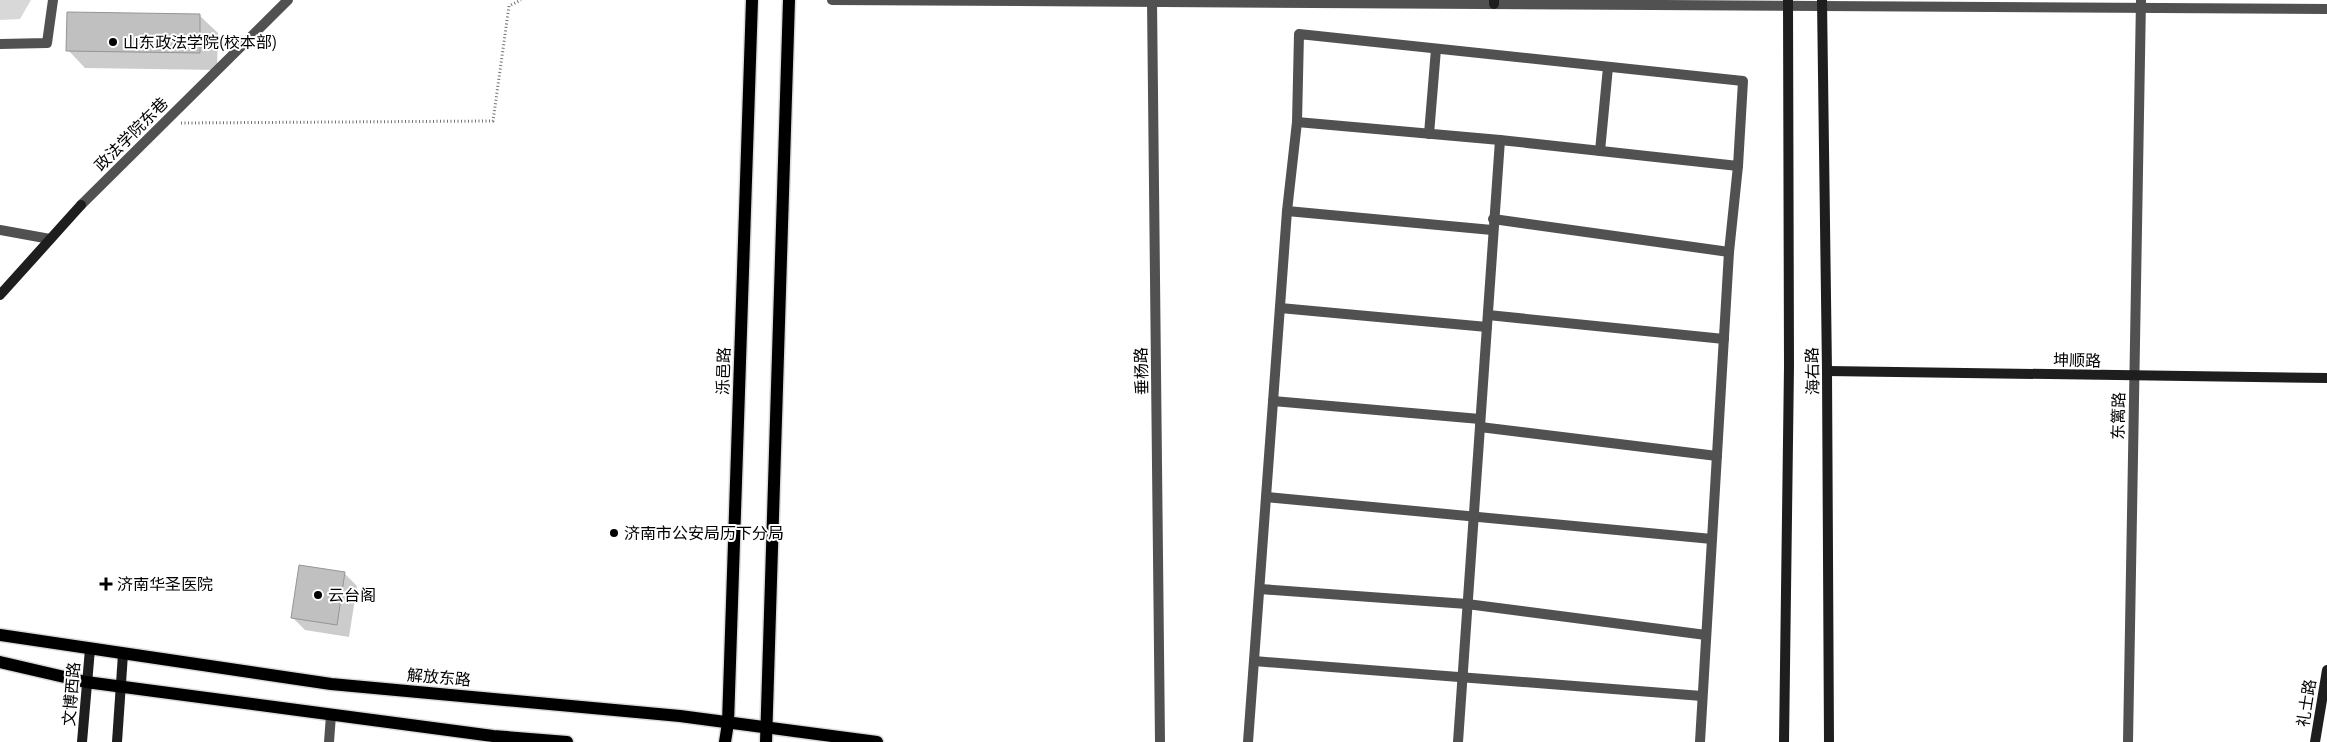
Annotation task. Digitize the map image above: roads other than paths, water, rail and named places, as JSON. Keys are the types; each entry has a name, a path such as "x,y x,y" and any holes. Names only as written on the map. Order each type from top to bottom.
{"main road":[{"name":"泺邑路","path":"725,742 728,723 752,0"},
{"path":"766,742 768,728 789,0"},
{"name":"海右路","path":"1784,742 1789,366 1788,3"},
{"name":"海右路","path":"1822,3 1827,371 1829,742"},
{"name":"政法学院东巷","path":"0,295 81,205"},
{"name":"坤顺路","path":"1827,371 2327,378"},
{"name":"解放东路","path":"0,635 331,684 670,715 876,742"},
{"name":"文博西路","path":"82,742 90,649"},
{"path":"117,742 123,654"},
{"path":"0,662 86,682 121,687 512,740 567,742"},
{"name":"礼士路","path":"2315,742 2327,670"}],"street":[{"path":"0,44 47,43 53,0"},
{"name":"政法学院东巷","path":"81,205 288,0"},
{"path":"832,0 2141,4 2327,9"},
{"name":"垂杨路","path":"1152,1 1160,742"},
{"name":"东篱路","path":"2128,742 2141,4"},
{"path":"1248,742 1287,211 1297,122 1299,34 1743,81 1738,166 1729,252 1700,742"},
{"path":"1429,134 1436,49"},
{"path":"1600,151 1608,67"},
{"path":"1297,122 1500,140 1738,166"},
{"path":"1458,742 1488,315 1492,225 1500,140"},
{"path":"1287,211 1492,225 1729,252"},
{"path":"0,230 50,239"},
{"path":"1280,308 1487,327"},
{"path":"1488,315 1724,339"},
{"path":"1273,401 1480,423 1717,456"},
{"path":"1266,497 1712,539"},
{"path":"1260,588 1467,604 1706,635"},
{"path":"1254,661 1702,696"},
{"path":"328,742 331,715"}],"place":[{"name":"山东政法学院(校本部)","path":"113,42"},
{"name":"济南市公安局历下分局","path":"614,533"},
{"name":"济南华圣医院","path":"106,584"},
{"name":"云台阁","path":"318,595"}]}
